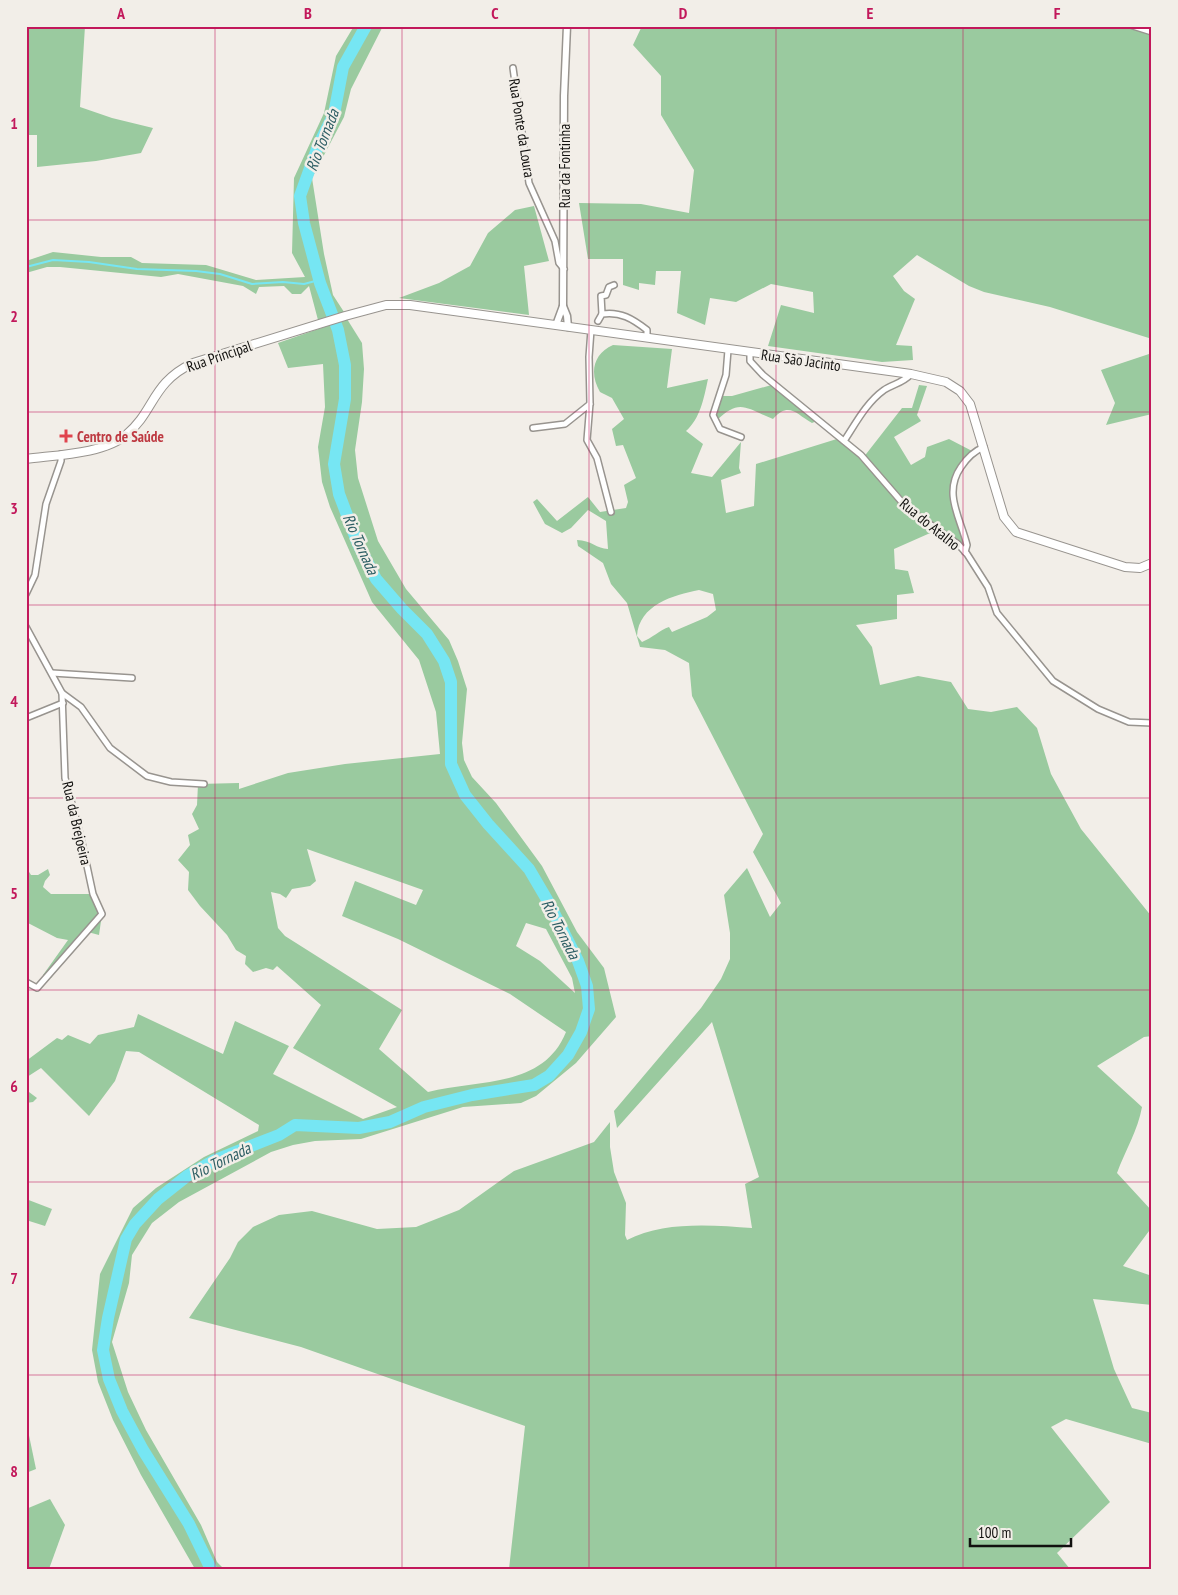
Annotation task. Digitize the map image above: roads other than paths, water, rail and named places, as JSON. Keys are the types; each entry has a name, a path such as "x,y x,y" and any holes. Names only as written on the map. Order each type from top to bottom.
{"main road":[{"name":"Rua São Jacinto","path":"345,316 386,305 402,304 911,374 938,380 960,390 975,413 1004,517 1016,532 1125,567 1140,568 1152,563"},
{"name":"Rua Principal","path":"26,460 105,446 125,436 135,426 161,386 173,374 187,366 345,316"}],"street":[{"name":"Rua da Fontinha","path":"566,26 564,306 568,316 568,327"},
{"path":"1133,26 1152,32"},
{"name":"Rua Ponte da Loura","path":"513,68 529,183 555,242 559,263 564,269"},
{"path":"598,321 602,314 601,296 606,295 609,287 614,285"},
{"name":"Rua da Fontinha","path":"556,325 564,306"},
{"path":"602,314 624,315 638,322 648,330 647,338"},
{"path":"591,330 588,357 590,403 587,440 597,458 611,512"},
{"path":"728,350 726,375 713,415 720,428 741,437"},
{"name":"Rua do Atalho","path":"750,353 750,361 763,375 861,455 907,508 965,552 988,587 997,613 1053,681 1076,696 1129,722 1152,723"},
{"path":"844,441 871,401 885,389 906,380 911,374"},
{"path":"533,428 565,424 590,403"},
{"path":"965,552 967,545 952,501 952,486 964,461 976,450 985,447"},
{"path":"26,594 35,575 42,521 62,461 61,454"},
{"name":"Rua da Brejoeira","path":"26,627 62,693 65,778 93,894 102,914 38,988 26,982"},
{"path":"52,673 132,678"},
{"path":"62,693 81,707 110,748 147,776 171,782 204,784"},
{"path":"26,718 63,703"}],"waterway":[{"name":"Rio Tornada","path":"211,1569 189,1524 143,1450 122,1411 109,1379 103,1350 108,1318 126,1239 135,1224 158,1199 187,1176 215,1160 279,1135 295,1125 359,1128 390,1122 424,1107 472,1095 534,1085 549,1076 568,1055 581,1032 589,1009 587,986 578,961 549,903 529,869 488,824 465,795 451,764 451,682 444,661 427,634 376,579 358,544 339,494 334,464 345,399 345,365 338,330 320,283 304,223 300,196 318,146 334,114 343,67 366,26"},
{"path":"26,267 53,260 89,262 137,269 196,271 220,274 252,284 283,282 304,284 319,280"}],"place":[{"name":"Centro de Saúde","path":"66,436"}]}
